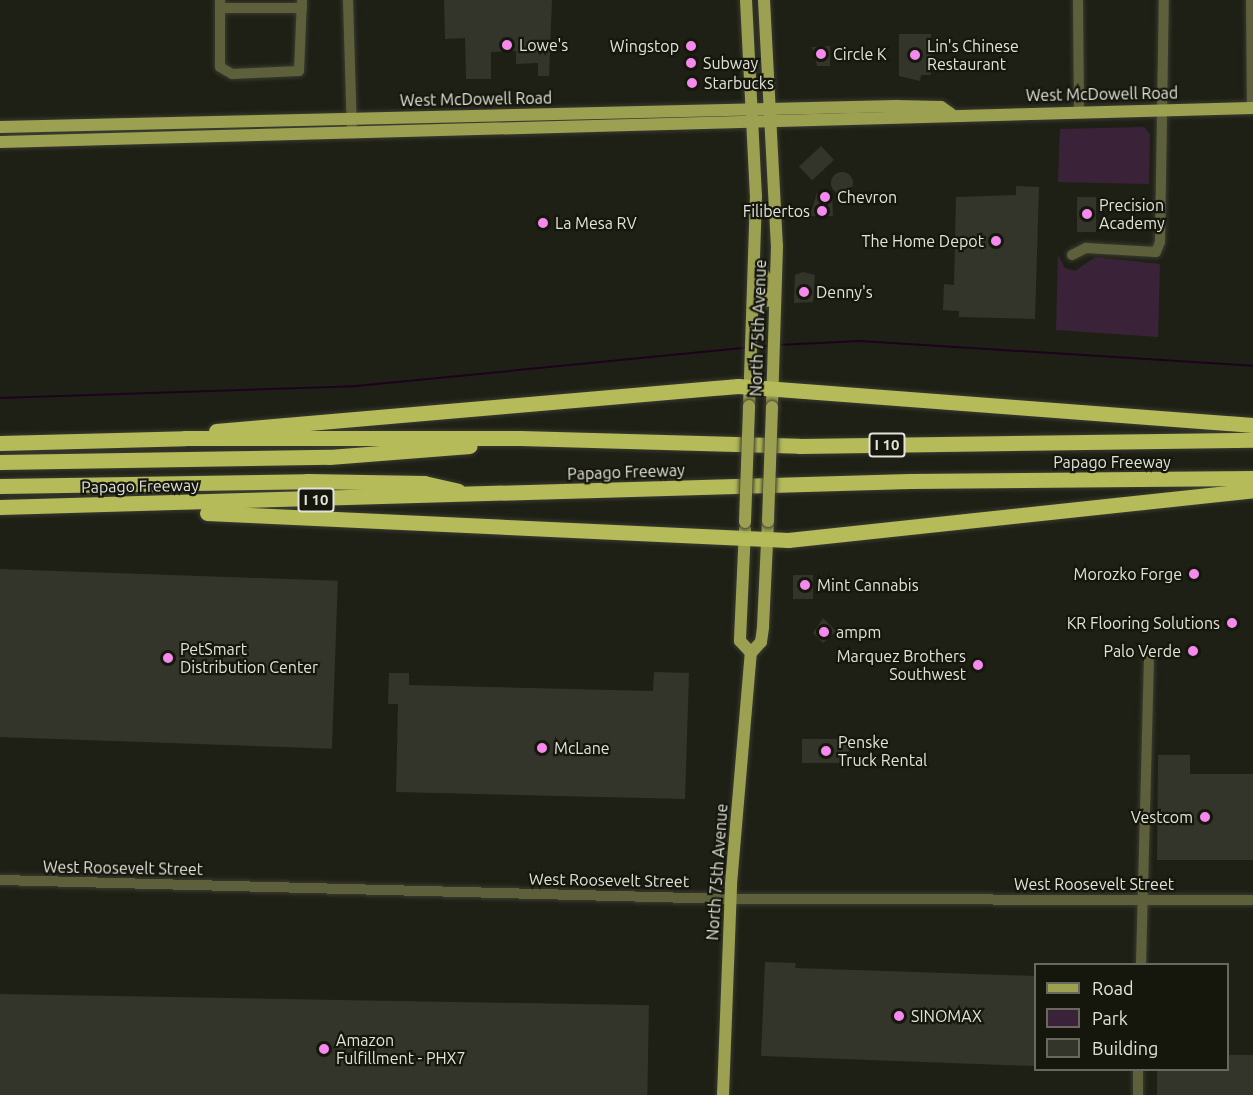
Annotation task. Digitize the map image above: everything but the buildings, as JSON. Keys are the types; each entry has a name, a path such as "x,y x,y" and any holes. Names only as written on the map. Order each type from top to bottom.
{"highway":[{"path":"185,438 230,428 750,387 1253,425"},
{"name":"Papago Freeway","path":"0,443 185,438 520,438 799,446 1253,440"},
{"path":"0,462 329,457 438,451 520,438"},
{"name":"Papago Freeway","path":"7,507 483,496 910,481 1253,478"},
{"path":"0,486 424,483 483,496"},
{"path":"7,507 42,516 264,514 767,540 1253,490"}],"main road":[{"name":"North 75th Avenue","path":"746,0 753,109 755,262 740,641 751,653"},
{"name":"North 75th Avenue","path":"723,1095 729,899 751,653 761,642 768,521 774,332 772,124 764,0"},
{"name":"West McDowell Road","path":"0,127 771,108 941,107 951,114"},
{"name":"West McDowell Road","path":"0,142 941,120 951,114 1252,108"},
{"path":"181,123 181,138"},
{"path":"79,140 143,124"},
{"path":"755,262 767,280 774,332"}],"street":[{"path":"348,0 352,134"},
{"path":"1078,0 1079,111"},
{"path":"1072,255 1086,248 1156,252 1164,109 1164,0"},
{"path":"1251,0 1252,108"},
{"path":"220,4 302,4 299,71 232,74 220,67 220,4"},
{"path":"1141,963 1149,660"},
{"name":"West Roosevelt Street","path":"0,880 729,899 1253,900"},
{"path":"1138,1071 1138,1095"}],"green space":[{"path":"1144,127 1150,134 1149,184 1058,182 1060,129"},
{"path":"1058,255 1065,268 1075,271 1095,257 1160,264 1158,337 1056,330"}],"waterway":[{"path":"778,345 860,341 1253,366"},
{"path":"757,347 769,346"},
{"path":"0,398 356,386 745,348"}],"place":[{"name":"Lowe's","path":"507,45"},
{"name":"Wingstop","path":"691,46"},
{"name":"Circle K","path":"821,54"},
{"name":"Lin's Chinese Restaurant","path":"915,55"},
{"name":"Subway","path":"691,63"},
{"name":"Starbucks","path":"692,83"},
{"name":"Chevron","path":"825,197"},
{"name":"Filibertos","path":"822,211"},
{"name":"Precision Academy","path":"1087,214"},
{"name":"La Mesa RV","path":"543,223"},
{"name":"The Home Depot","path":"996,241"},
{"name":"Denny's","path":"804,292"},
{"name":"Morozko Forge","path":"1194,574"},
{"name":"Mint Cannabis","path":"805,585"},
{"name":"KR Flooring Solutions","path":"1232,623"},
{"name":"ampm","path":"824,632"},
{"name":"Palo Verde","path":"1193,651"},
{"name":"PetSmart Distribution Center","path":"168,658"},
{"name":"Marquez Brothers Southwest","path":"978,665"},
{"name":"McLane","path":"542,748"},
{"name":"Penske Truck Rental","path":"826,751"},
{"name":"Vestcom","path":"1205,817"},
{"name":"SINOMAX","path":"899,1016"},
{"name":"Amazon Fulfillment - PHX7","path":"324,1049"}]}
